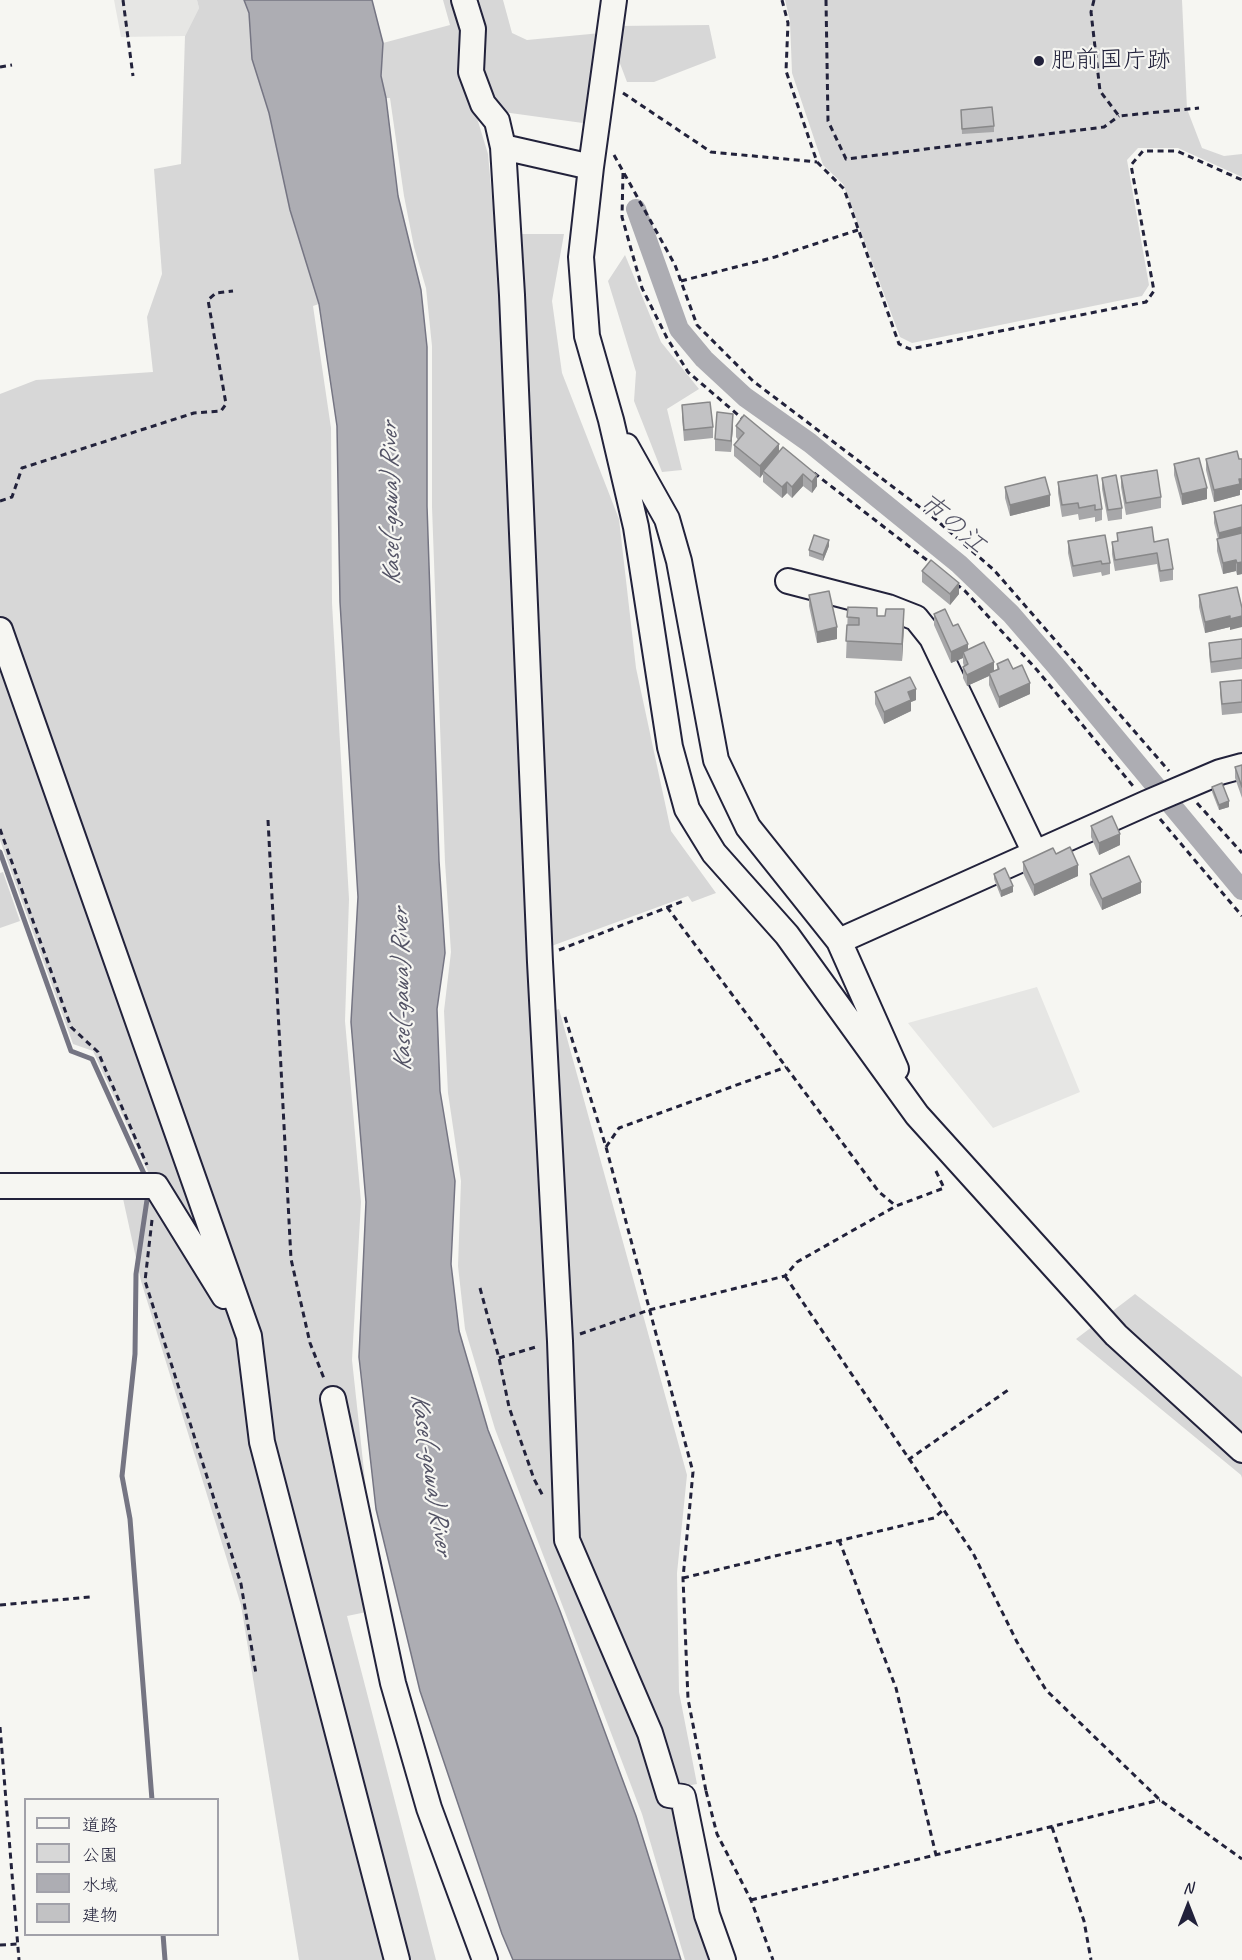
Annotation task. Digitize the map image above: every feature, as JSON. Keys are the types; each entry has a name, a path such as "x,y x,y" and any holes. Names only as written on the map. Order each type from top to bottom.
{"street":[{"path":"464,0 472,29 471,72 483,104 496,121 503,147 540,962 560,1341 567,1540 650,1733 669,1795 683,1797 707,1915 723,1960"},
{"path":"614,0 581,257 587,336 611,420 636,527 670,747 687,809 714,854 787,935 917,1115 1116,1335 1242,1450"},
{"path":"503,147 591,167"},
{"path":"611,420 667,519 679,561 716,760 748,827 839,941 917,1115"},
{"path":"788,580 888,607 916,618 932,638 1035,854"},
{"path":"0,630 249,1336 262,1442 398,1960"},
{"path":"839,941 1147,803 1220,772 1242,766"},
{"path":"0,1186 156,1186 249,1336"},
{"path":"333,1399 393,1683 429,1808 484,1960"}],"path":[{"path":"123,0 133,76"},
{"path":"782,0 788,23 786,71 817,162 844,189 899,344 910,349 1146,302 1154,291 1131,165 1143,151 1177,151 1242,180"},
{"path":"826,0 828,121 846,159 1104,127 1119,116 1199,108"},
{"path":"1094,0 1091,12 1100,91 1119,116"},
{"path":"608,55 623,94 711,152 817,162"},
{"path":"0,67 12,65"},
{"path":"598,124 675,265 697,325 753,381 934,518 994,570 1242,853"},
{"path":"978,133 980,142"},
{"path":"623,173 622,217 642,288 666,338 688,372 749,423"},
{"path":"681,281 775,257 858,230"},
{"path":"0,501 12,497 22,468 194,413 221,411 226,404 208,300 216,293 233,291"},
{"path":"813,472 940,570"},
{"path":"948,577 966,591 1037,670 1242,916"},
{"path":"268,820 291,1259 310,1343 333,1399"},
{"path":"0,829 71,1027 98,1052 156,1186 145,1281 241,1584 256,1674"},
{"path":"540,962 549,954 686,900"},
{"path":"667,907 879,1192 896,1206"},
{"path":"565,1015 606,1147 693,1472 683,1578 688,1699 706,1791 717,1834 751,1900 773,1960"},
{"path":"606,1147 619,1128 786,1067"},
{"path":"649,1310 785,1276 797,1262 896,1206 944,1188 931,1160"},
{"path":"785,1276 973,1553 1017,1641 1046,1690 1160,1800 1242,1859"},
{"path":"480,1288 499,1358 509,1407 534,1479 545,1500"},
{"path":"908,1460 1011,1388"},
{"path":"683,1578 934,1518 944,1509"},
{"path":"839,1540 896,1688 936,1855"},
{"path":"0,1605 90,1597"},
{"path":"0,1727 19,1960"},
{"path":"683,1797 706,1791"},
{"path":"751,1900 1160,1800"},
{"path":"1052,1827 1084,1921 1091,1960"},
{"path":"0,1945 18,1944"}],"shaded area":[{"path":"114,0 197,0 199,8 185,36 121,37"},
{"path":"1037,987 1080,1092 993,1128 908,1023"}],"green space":[{"path":"197,0 244,0 249,13 252,59 269,113 290,210 319,304 313,306 331,428 332,603 349,899 345,1021 361,1202 352,1360 368,1508 391,1607 347,1616 436,1960 299,1960 241,1605 141,1281 122,1194 151,1178 93,1051 73,1044 0,840 0,394 36,380 153,372 147,317 162,274 154,169 181,164 185,36 199,8"},
{"path":"443,0 503,0 512,33 527,40 601,33 590,124 474,108 488,154 503,320 547,1013 559,1009 687,1475 677,1573 679,1692 697,1784 675,1788 716,1960 685,1960 642,1814 495,1429 465,1329 458,1266 461,1181 448,1093 444,1011 451,952 445,862 432,507 432,346 426,288 414,247 404,196 390,98 386,98 381,76 383,43 450,25"},
{"path":"785,0 1182,0 1187,109 1202,148 1224,156 1242,154 1242,177 1178,148 1138,148 1127,160 1149,285 1142,296 912,343 900,337 843,184 823,165 792,73 790,21"},
{"path":"709,25 716,58 654,82 627,82 616,53 617,26"},
{"path":"514,234 564,234 552,301 562,373 619,519 636,668 671,831 716,893 692,902 688,896 546,948"},
{"path":"625,255 661,342 699,389 667,409 682,470 662,472 634,401 636,372 608,281"},
{"path":"3,872 20,921 0,928 0,873"},
{"path":"1135,1294 1242,1377 1242,1478 1076,1339"}],"water":[{"name":"Kase(-gawa) River","path":"244,0 372,0 383,43 381,76 386,98 398,196 421,290 427,347 427,506 439,861 445,953 437,1009 440,1091 455,1181 451,1264 459,1331 488,1430 560,1611 636,1816 681,1960 513,1960 502,1934 420,1691 376,1509 359,1357 366,1202 351,1022 358,897 340,602 337,426 319,304 290,210 269,113 252,59 249,13"}],"building":[{"path":"992,107 994,126 962,129 961,110"},
{"path":"710,402 713,427 684,430 682,405"},
{"path":"717,412 733,414 731,441 715,439"},
{"path":"744,415 779,444 760,466 734,445 744,433 736,426"},
{"path":"783,447 817,475 812,482 803,474 792,487 787,482 782,487 763,471"},
{"path":"1237,451 1239,459 1242,459 1240,484 1214,490 1206,459"},
{"path":"1199,458 1207,488 1182,494 1174,464"},
{"path":"1157,470 1161,497 1126,503 1121,476"},
{"path":"1097,475 1102,509 1095,510 1095,505 1079,508 1078,503 1062,505 1058,482"},
{"path":"1116,475 1122,508 1108,510 1102,478"},
{"path":"1045,477 1050,495 1010,505 1005,487"},
{"path":"1242,505 1242,527 1219,533 1214,512"},
{"path":"1152,527 1154,542 1168,539 1173,569 1160,571 1157,553 1115,560 1112,542 1118,541 1117,533"},
{"path":"1242,533 1242,562 1237,563 1236,560 1223,563 1217,539"},
{"path":"814,535 829,540 823,555 809,550"},
{"path":"1105,535 1110,563 1102,564 1101,561 1073,566 1068,541"},
{"path":"931,560 959,583 950,594 922,571"},
{"path":"1237,587 1242,616 1230,619 1230,616 1205,622 1199,595"},
{"path":"829,591 837,627 817,632 809,595"},
{"path":"848,607 877,608 877,616 885,616 886,609 904,609 902,644 846,641 847,625 859,625 859,618 847,617"},
{"path":"945,609 953,626 958,624 968,644 951,652 934,614"},
{"path":"1242,639 1242,658 1211,662 1209,643"},
{"path":"984,642 994,662 967,675 963,667 968,664 963,652"},
{"path":"1008,659 1013,669 1022,665 1030,683 999,697 989,673 999,669 997,664"},
{"path":"910,677 916,689 908,692 911,700 884,712 875,692"},
{"path":"1242,680 1242,702 1222,704 1220,682"},
{"path":"1242,765 1242,787 1235,767"},
{"path":"1222,783 1229,801 1219,805 1212,787"},
{"path":"1112,816 1120,834 1099,843 1091,826"},
{"path":"1070,847 1078,865 1034,885 1023,862 1053,848 1056,854"},
{"path":"1129,856 1141,882 1102,899 1090,874"},
{"path":"1005,868 1013,886 1001,891 994,874"}],"waterway":[{"name":"市の江","path":"636,209 679,329 704,359 745,397 810,443 959,564 1011,614 1242,890"},
{"path":"0,852 71,1051 92,1059 146,1178"},
{"path":"148,1193 136,1274 135,1354 122,1476 130,1519 152,1798"},
{"path":"163,1936 165,1960"}],"place":[{"name":"肥前国庁跡","path":"1039,61"}]}
